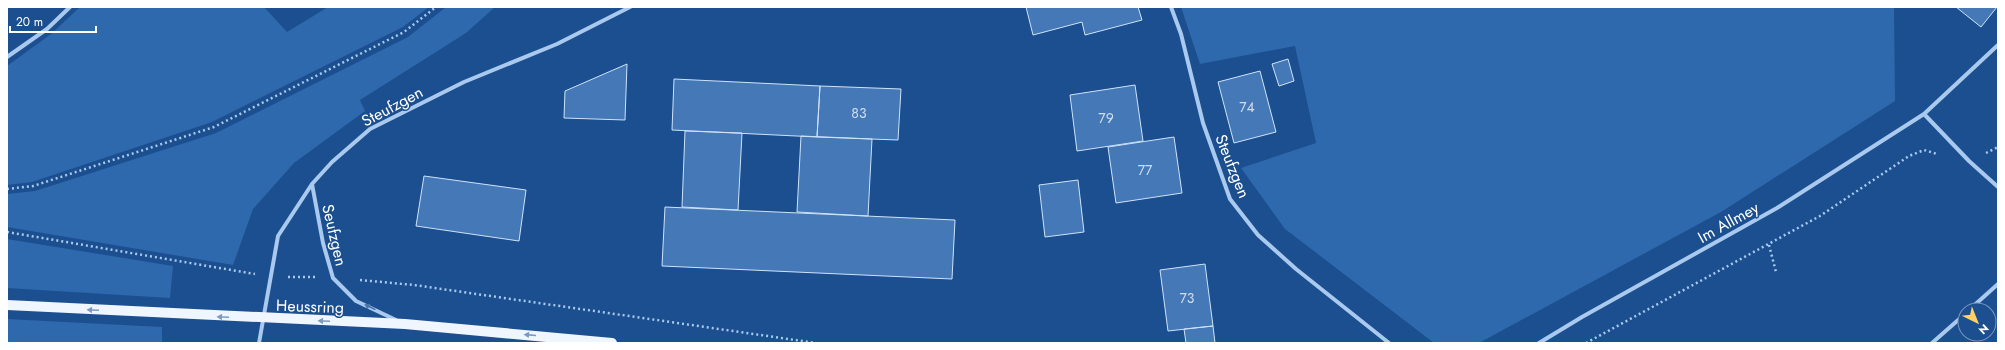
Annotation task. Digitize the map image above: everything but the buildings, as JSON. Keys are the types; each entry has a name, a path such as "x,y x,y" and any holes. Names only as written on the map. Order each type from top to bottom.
{"main road":[{"name":"Heussring","path":"7,305 262,319 405,324 612,343"}],"street":[{"path":"7,57 47,29 70,7"},
{"name":"Steufzgen","path":"258,343 278,236 312,184 332,162 370,129 464,82 557,44 630,7"},
{"name":"Steufzgen","path":"1172,7 1181,34 1203,123 1230,199 1258,235 1296,269 1389,343"},
{"name":"Im Allmey","path":"1539,343 1582,317 1777,208 1924,114 1998,45"},
{"path":"1924,114 1969,161 1998,187"},
{"name":"Seufzgen","path":"312,184 323,243 333,278 356,301 405,324"},
{"path":"1978,302 1998,284"},
{"path":"1932,343 1957,321"}],"path":[{"path":"7,189 33,186 214,127 404,32 436,7"},
{"path":"1586,343 1820,216 1909,156 1924,150 1941,155 1957,166 1998,147"},
{"path":"7,232 270,276 333,278 422,286 816,343"},
{"path":"1769,245 1776,272"}],"shaded area":[{"path":"80,7 264,7 287,32 328,7 429,7 403,27 212,122 32,182 7,185 7,66 51,34"},
{"path":"446,7 495,7 466,33 360,100 365,111 294,163 253,209 233,265 7,227 7,194 35,191 216,133 408,37"},
{"path":"1181,7 1894,7 1895,101 1721,212 1479,343 1434,343 1285,229 1241,168 1316,143 1295,46 1200,64"},
{"path":"7,239 173,266 170,298 7,288"},
{"path":"7,319 162,327 162,343 7,342"}]}
